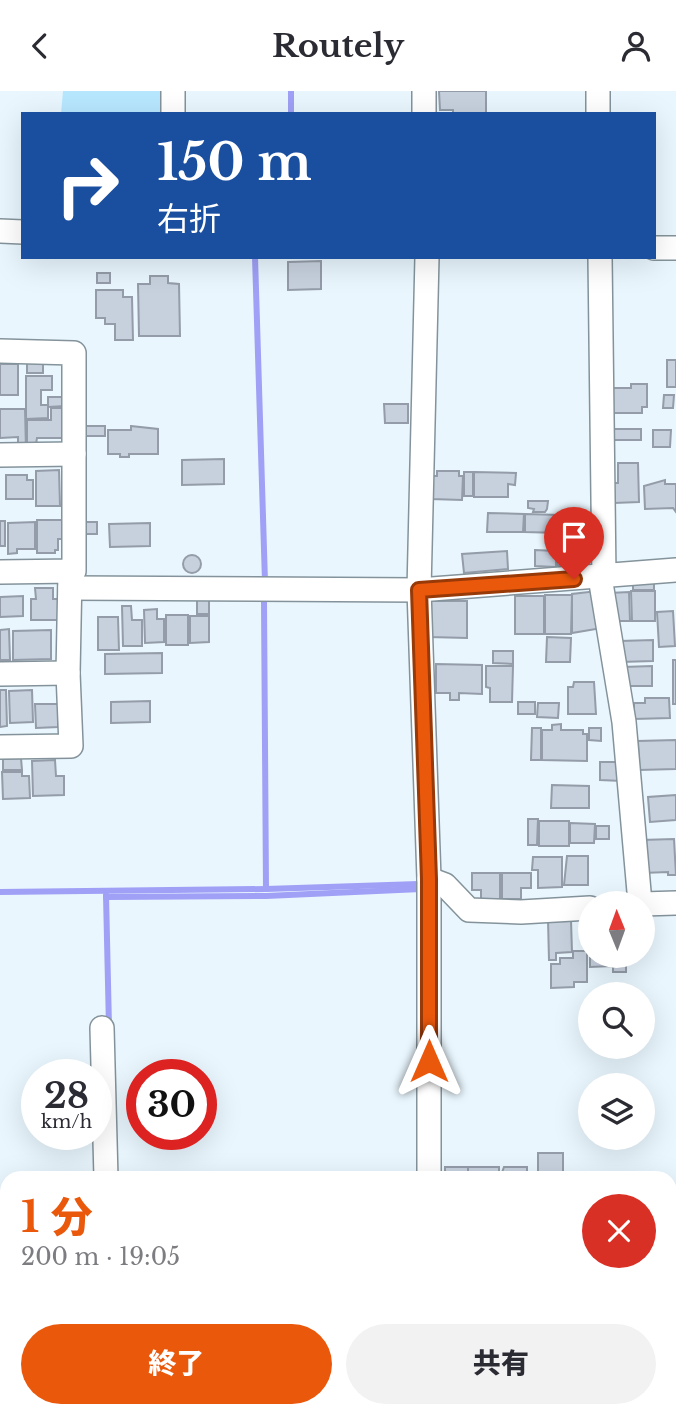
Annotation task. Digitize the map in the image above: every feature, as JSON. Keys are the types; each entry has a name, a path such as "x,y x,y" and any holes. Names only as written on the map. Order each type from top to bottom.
{"street":[{"path":"173,91 173,112"},
{"path":"424,91 424,112"},
{"path":"598,91 598,112"},
{"path":"0,231 21,232"},
{"path":"656,248 676,249"},
{"path":"427,259 419,590 429,879 429,1171"},
{"path":"600,259 602,577 624,722 640,891"},
{"path":"0,351 74,353 74,571 70,580 68,673 71,746 0,747"},
{"path":"0,455 74,454"},
{"path":"0,572 70,580 419,590 676,570"},
{"path":"0,674 68,673"},
{"path":"429,879 445,885 470,909 521,912 578,909"},
{"path":"655,904 676,903"},
{"path":"103,1028 106,1171"}],"shaded area":[{"path":"63,91 166,91 166,112 61,112"}],"building":[{"path":"439,91 486,91 486,112 440,110"},
{"path":"321,261 321,289 288,290 288,262"},
{"path":"97,273 110,273 110,283 97,283"},
{"path":"150,276 168,276 168,283 179,284 180,336 139,336 138,284 150,284"},
{"path":"96,290 123,290 123,297 132,297 133,340 115,340 115,324 105,324 105,318 96,318"},
{"path":"667,360 676,360 676,387 667,387"},
{"path":"27,362 43,362 43,373 27,373"},
{"path":"0,364 18,364 18,395 0,395"},
{"path":"26,376 52,376 52,390 41,390 41,405 48,405 48,418 26,419"},
{"path":"631,384 647,384 647,407 642,407 642,413 611,413 611,388 631,388"},
{"path":"664,395 674,395 673,408 663,408"},
{"path":"48,397 65,397 65,406 48,407"},
{"path":"384,404 408,404 408,423 385,423"},
{"path":"51,408 66,408 66,438 37,438 36,444 27,444 27,420 51,420"},
{"path":"0,409 25,409 26,450 18,450 18,437 0,438"},
{"path":"84,426 105,426 105,436 84,436"},
{"path":"131,426 158,429 158,454 129,454 129,457 120,457 120,454 108,454 108,430 131,430"},
{"path":"611,429 641,429 641,440 611,440"},
{"path":"653,430 671,430 670,447 653,447"},
{"path":"224,459 224,484 182,485 182,460"},
{"path":"618,463 638,463 639,502 614,503 613,483 618,483"},
{"path":"59,470 60,506 36,506 36,471"},
{"path":"437,471 459,471 459,476 463,476 462,500 431,499 431,476 437,476"},
{"path":"464,472 473,472 473,496 464,496"},
{"path":"474,472 516,473 515,485 508,484 508,497 474,497"},
{"path":"6,475 27,475 27,480 33,480 33,499 6,499"},
{"path":"665,480 665,484 676,484 676,512 673,508 645,509 644,486"},
{"path":"528,501 548,501 547,509 545,512 533,512 534,509 528,508"},
{"path":"488,513 524,514 523,532 487,532"},
{"path":"525,514 560,515 560,533 525,532"},
{"path":"562,515 586,516 586,551 561,550"},
{"path":"37,520 62,520 62,539 58,539 58,550 55,550 55,553 37,553"},
{"path":"0,521 5,521 5,546 0,546"},
{"path":"35,522 35,549 17,549 17,553 8,554 8,523"},
{"path":"83,522 97,522 97,534 83,534"},
{"path":"150,523 150,546 110,547 109,524"},
{"path":"535,550 556,551 556,567 535,566"},
{"path":"507,551 508,569 464,573 462,554"},
{"path":"558,552 586,552 586,566 557,565"},
{"path":"192,555 198,558 201,564 198,570 192,573 186,570 183,564 186,558"},
{"path":"654,581 654,590 633,590 633,582"},
{"path":"35,588 53,588 53,599 58,599 59,620 31,620 31,599 36,599"},
{"path":"597,591 602,628 572,633 572,594"},
{"path":"631,591 655,591 655,621 632,621"},
{"path":"629,592 630,621 610,621 609,593"},
{"path":"545,595 572,595 571,634 545,634"},
{"path":"23,596 23,616 0,617 0,597"},
{"path":"515,596 544,596 544,634 515,634"},
{"path":"197,598 209,598 209,614 197,614"},
{"path":"430,601 467,601 467,638 429,637"},
{"path":"122,606 131,606 132,620 142,620 142,646 123,646"},
{"path":"157,609 157,619 164,619 164,642 145,643 144,610"},
{"path":"673,611 675,646 659,647 657,612"},
{"path":"166,615 188,615 188,645 166,645"},
{"path":"190,616 209,616 209,642 190,643"},
{"path":"98,617 118,617 119,650 98,650"},
{"path":"9,629 10,660 0,660 0,630"},
{"path":"51,630 51,659 13,660 13,631"},
{"path":"547,637 571,638 570,662 546,662"},
{"path":"653,640 653,661 620,662 620,641"},
{"path":"493,651 513,651 513,664 493,663"},
{"path":"162,653 162,673 105,674 105,654"},
{"path":"673,660 676,660 676,704 673,704"},
{"path":"436,664 482,665 482,694 459,693 459,700 450,700 450,693 436,693"},
{"path":"486,666 513,666 512,702 490,702 490,688 486,687"},
{"path":"652,666 652,686 624,686 623,667"},
{"path":"574,682 594,682 596,714 568,714 568,687 573,687"},
{"path":"0,690 6,690 7,726 0,727"},
{"path":"32,690 33,722 10,723 9,691"},
{"path":"645,698 669,698 670,718 634,719 634,703 645,703"},
{"path":"150,701 150,722 111,723 111,702"},
{"path":"518,702 535,702 535,714 518,714"},
{"path":"538,703 559,703 558,718 537,717"},
{"path":"35,704 58,704 58,727 36,728"},
{"path":"561,724 561,730 583,730 583,734 587,734 587,761 542,760 542,730 552,730 552,725"},
{"path":"532,728 541,728 541,760 531,760"},
{"path":"589,728 601,728 601,741 589,740"},
{"path":"676,740 676,769 639,770 638,741"},
{"path":"21,758 22,770 3,770 3,759"},
{"path":"55,760 56,776 64,776 64,795 33,796 32,761"},
{"path":"600,762 622,762 622,781 600,780"},
{"path":"2,772 22,772 22,776 29,776 30,798 3,799"},
{"path":"552,785 589,786 589,808 551,808"},
{"path":"676,795 676,820 650,822 648,797"},
{"path":"528,819 538,819 537,845 528,845"},
{"path":"539,821 569,821 569,846 539,846"},
{"path":"570,823 595,824 594,843 570,843"},
{"path":"596,826 609,826 609,839 596,839"},
{"path":"674,839 676,875 668,875 668,872 643,873 641,840"},
{"path":"567,856 588,856 588,885 564,885"},
{"path":"533,857 562,857 562,887 538,888 538,870 532,870"},
{"path":"472,873 500,873 500,899 481,900 481,890 472,890"},
{"path":"502,873 531,873 531,888 521,888 521,899 502,899"},
{"path":"548,920 571,920 572,952 556,953 556,960 549,960"},
{"path":"573,951 578,951 578,968 587,968 587,982 574,982 574,987 551,988 551,964 560,964 560,958 573,958"},
{"path":"613,968 626,968 626,972 613,972"},
{"path":"538,1153 563,1153 563,1171 538,1171"},
{"path":"445,1167 468,1167 468,1171 445,1171"},
{"path":"468,1167 499,1167 499,1171 468,1171"},
{"path":"504,1167 527,1167 527,1171 503,1171"}],"waterway":[{"path":"291,91 291,112"},
{"path":"255,259 265,582"},
{"path":"264,601 266,889"},
{"path":"0,892 419,884"},
{"path":"106,897 266,896 421,889"},
{"path":"106,895 109,1027"}],"route":[{"path":"429,1061 429,879 419,590 574,579"}]}
